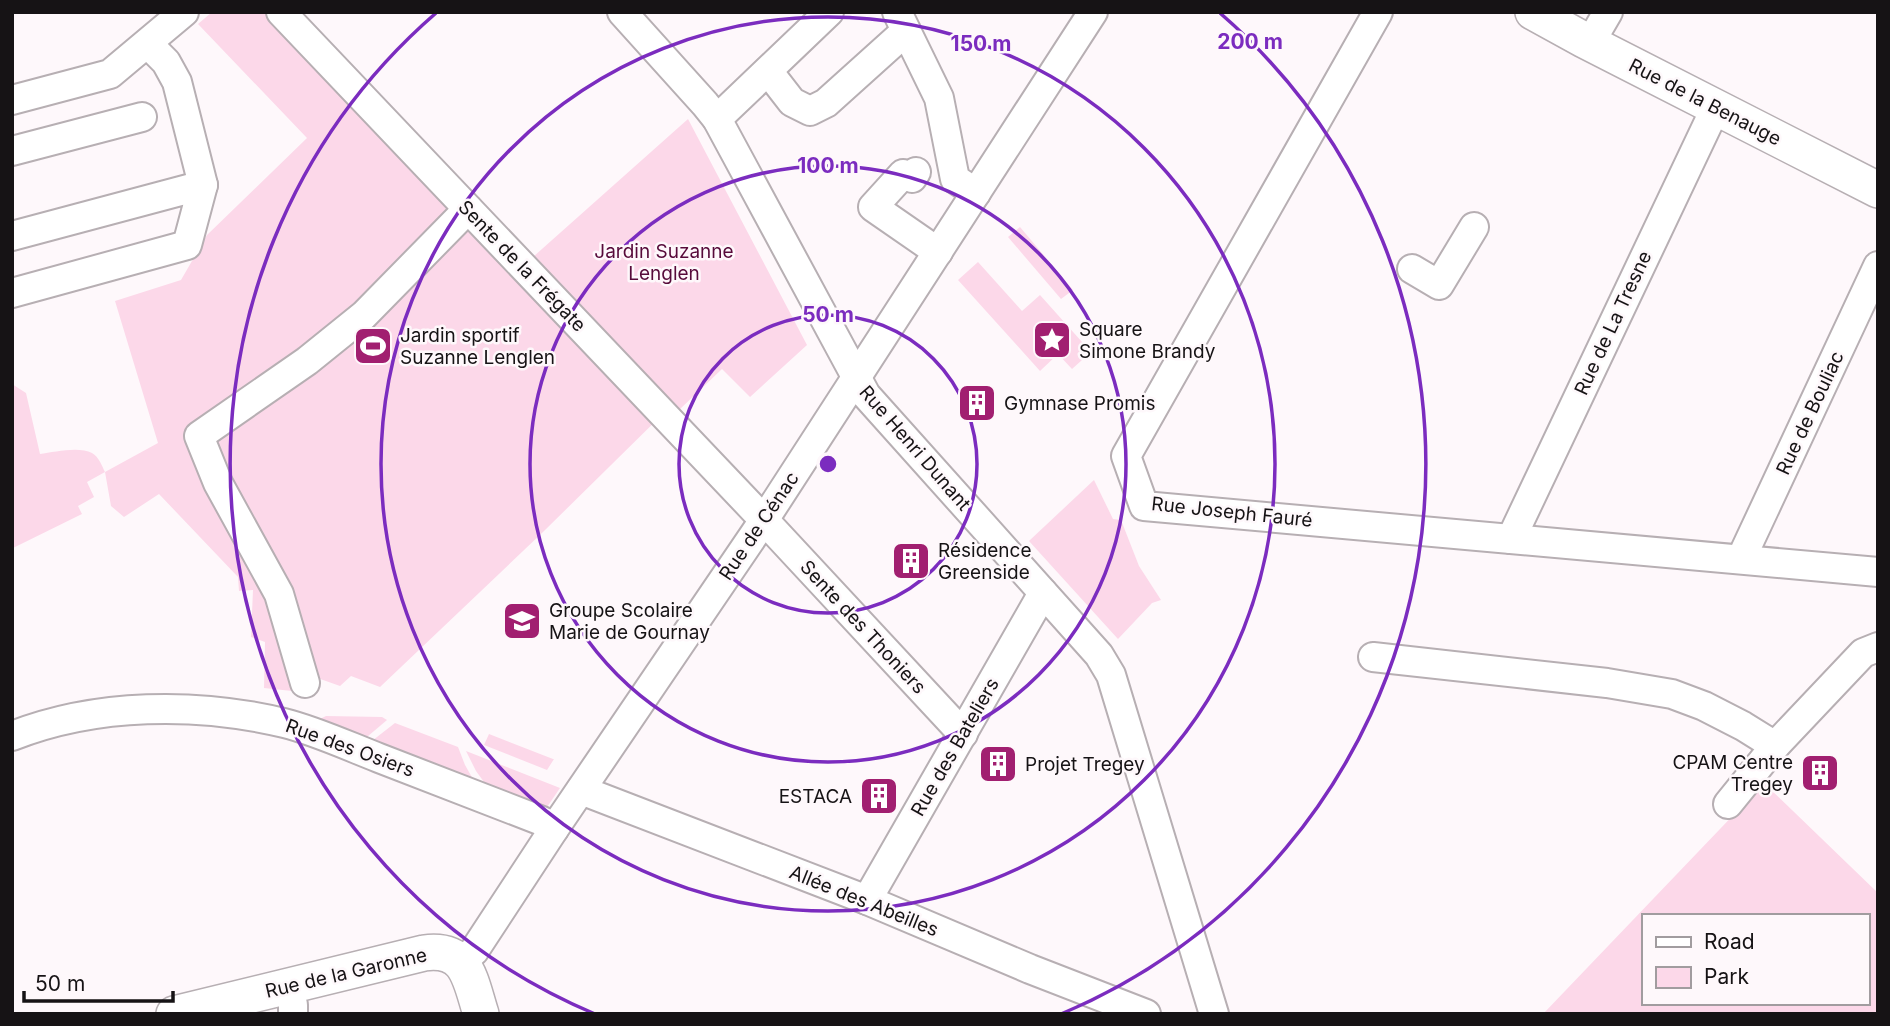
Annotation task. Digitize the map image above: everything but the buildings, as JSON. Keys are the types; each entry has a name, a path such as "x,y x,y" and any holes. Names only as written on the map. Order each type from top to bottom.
{"main road":[{"name":"Rue de la Benauge","path":"1533,12 1878,190"},
{"name":"Rue de la Garonne","path":"189,1012 424,953 443,952 462,962"},
{"path":"462,962 481,1014"}],"street":[{"path":"12,100 110,74 184,12"},
{"name":"Sente de la Frégate","path":"281,12 764,520"},
{"name":"Rue Henri Dunant","path":"622,12 717,120 866,395 1099,655 1111,675 1214,1014"},
{"path":"717,120 829,12"},
{"name":"Rue de Cénac","path":"462,962 474,951 764,520 1093,12"},
{"name":"Rue Joseph Fauré","path":"1378,12 1126,456 1144,506 1878,572"},
{"path":"1590,43 1608,12"},
{"path":"768,71 792,102 810,111 826,103 901,22 939,99 956,179 976,193"},
{"path":"12,293 187,245 202,185 177,82 166,62 148,44"},
{"name":"Rue de La Tresne","path":"1511,539 1716,107"},
{"path":"12,151 142,117"},
{"path":"916,172 912,178 903,174 873,207 938,251"},
{"path":"12,236 202,185"},
{"path":"305,683 279,594 218,483 199,436 307,361 364,315 468,209"},
{"path":"1412,269 1439,285 1474,227"},
{"name":"Rue de Bouliac","path":"1741,559 1878,266"},
{"name":"Sente des Thoniers","path":"764,520 962,734"},
{"name":"Rue des Bateliers","path":"867,900 1043,593"},
{"path":"1728,804 1775,746 1863,653 1878,647"},
{"path":"1373,657 1607,683 1672,694 1704,706 1775,746"},
{"name":"Rue des Osiers","path":"12,736 62,720 145,709 182,709 247,715 306,730 542,821 554,829"},
{"name":"Allée des Abeilles","path":"581,790 867,900 1030,969 1146,1014"}],"green space":[{"name":"Jardin sportif Suzanne Lenglen","path":"212,12 299,12 533,257 688,119 807,345 750,397 722,369 679,410 673,404 380,687 351,676 340,686 292,669 292,691 264,688 265,642 251,637 253,590 239,591 238,577 159,494 124,517 111,506 105,472 158,443 115,301 181,280 207,235 307,138 198,24"},
{"path":"1020,227 1073,290 1061,299 1008,237"},
{"path":"978,262 1022,311 1040,295 1091,352 1072,369 1058,354 1040,371 958,280"},
{"path":"12,384 26,393 40,454 66,450 87,451 97,457 105,472 87,482 94,497 78,506 82,514 13,548"},
{"path":"1094,480 1113,519 1121,520 1139,566 1161,600 1152,603 1118,639 1029,541"},
{"path":"326,716 382,717 387,720 361,742 320,725 320,719"},
{"path":"395,723 458,747 478,788 368,744"},
{"path":"489,734 554,759 547,770 484,745"},
{"path":"466,751 560,788 543,813 492,793"},
{"path":"1764,783 1878,893 1878,1014 1543,1014"}],"place":[{"name":"Square Simone Brandy","path":"1052,340"},
{"name":"Jardin sportif Suzanne Lenglen","path":"373,346"},
{"name":"Gymnase Promis","path":"977,403"},
{"name":"Résidence Greenside","path":"911,561"},
{"name":"Groupe Scolaire Marie de Gournay","path":"522,621"},
{"name":"Projet Tregey","path":"998,764"},
{"name":"CPAM Centre Tregey","path":"1820,773"},
{"name":"ESTACA","path":"879,796"}],"park label":[{"name":"Jardin Suzanne Lenglen","path":"664,262"}]}
